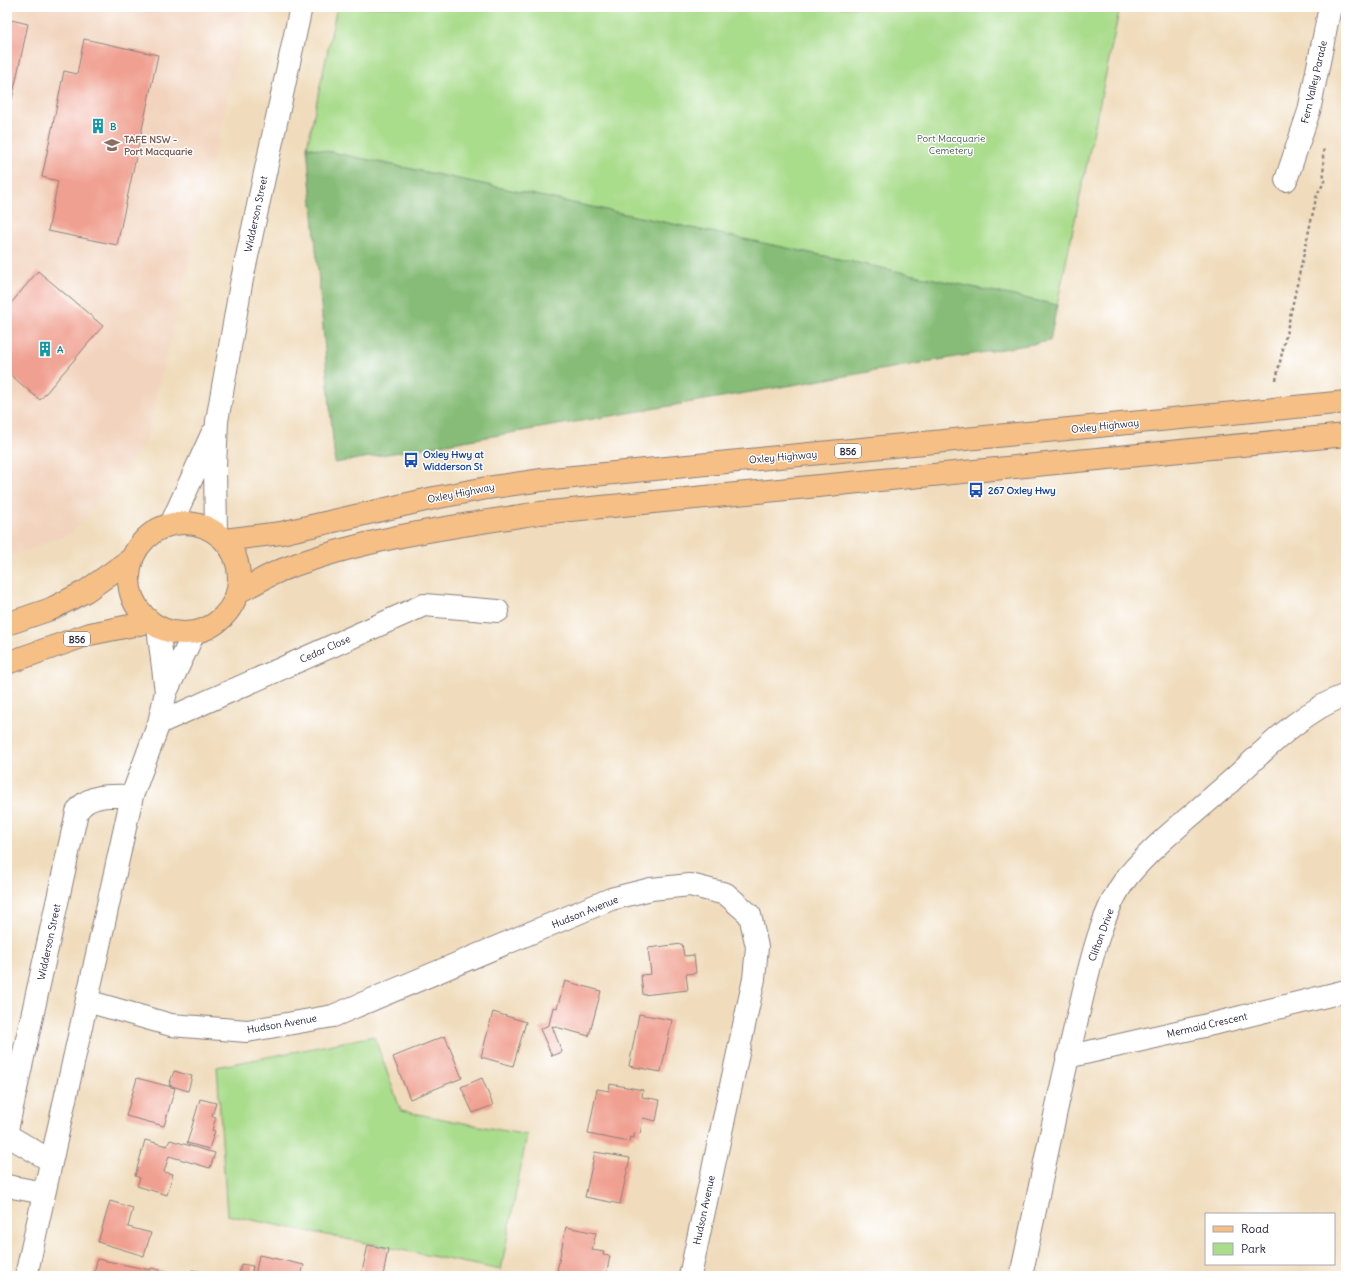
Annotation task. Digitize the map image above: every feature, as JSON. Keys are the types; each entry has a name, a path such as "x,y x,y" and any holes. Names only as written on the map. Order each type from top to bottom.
{"main road":[{"name":"Oxley Highway","path":"220,536 281,533 434,498 542,480 1346,402"},
{"path":"153,624 138,609 130,593 128,576 132,559 140,543 154,532 171,524 194,524 202,526 220,536 235,556 239,574 238,592 282,570 324,555 417,534 540,513 1346,435"},
{"path":"7,624 51,609 79,595 132,559"},
{"name":"B56","path":"7,663 90,634 153,624 182,634 194,633 209,628 222,619 232,607 238,592"}],"street":[{"name":"Widderson Street","path":"220,536 215,467 217,421 241,284 300,7"},
{"name":"Fern Valley Parade","path":"1286,180 1309,111 1330,7"},
{"name":"Widderson Street","path":"171,524 217,421"},
{"name":"Cedar Close","path":"159,723 424,605 498,611"},
{"path":"153,624 166,692"},
{"path":"26,1276 132,796 159,723 166,692 194,633"},
{"name":"Clifton Drive","path":"1021,1276 1067,1057 1090,966 1103,925 1127,877 1148,854 1302,720 1320,707 1346,695"},
{"name":"Widderson Street","path":"7,1130 77,812 84,803 94,798 132,796"},
{"name":"Hudson Avenue","path":"87,1001 171,1025 247,1032 332,1016 611,899 651,889 690,885 726,894 750,916 757,947 754,979 690,1276"},
{"name":"Mermaid Crescent","path":"1067,1057 1221,1022 1346,991"},
{"path":"7,1135 51,1161"},
{"path":"7,1186 44,1193"}],"path":[{"path":"1276,380 1317,194 1324,182 1324,146"}],"shaded area":[{"name":"TAFE NSW - Port Macquarie","path":"7,7 250,7 145,444 72,533 7,558"}],"green space":[{"name":"Port Macquarie Cemetery","path":"337,7 1120,7 1057,305 307,147"},
{"path":"307,147 1057,305 1050,341 335,463"},
{"path":"374,1036 401,1111 527,1135 501,1270 227,1215 217,1067"}],"building":[{"path":"7,19 28,24 12,99 7,98"},
{"name":"B","path":"84,39 158,55 117,245 48,231 58,181 42,177 64,71 77,74"},
{"name":"A","path":"38,271 103,326 40,400 7,372 7,308"},
{"path":"682,944 684,956 694,955 696,973 686,974 688,990 643,995 641,975 651,974 648,948"},
{"path":"565,981 601,991 589,1036 552,1026 562,1052 552,1056 540,1029 549,1025 553,1007 557,1008"},
{"path":"493,1012 526,1022 513,1066 481,1057"},
{"path":"639,1014 672,1020 661,1072 629,1066"},
{"path":"445,1036 462,1078 410,1099 393,1057"},
{"path":"174,1071 192,1076 188,1091 169,1085"},
{"path":"137,1078 175,1088 164,1126 126,1116"},
{"path":"482,1078 493,1105 473,1113 461,1087"},
{"path":"610,1084 643,1090 642,1097 660,1100 656,1121 643,1118 640,1134 634,1133 634,1138 630,1137 629,1142 588,1134 597,1089 609,1091"},
{"path":"200,1099 216,1103 212,1116 216,1117 212,1130 215,1131 209,1149 187,1143"},
{"path":"145,1140 167,1146 170,1140 215,1153 210,1168 169,1156 164,1172 173,1174 167,1195 137,1186 140,1178 135,1176"},
{"path":"595,1152 630,1158 620,1204 585,1197"},
{"path":"110,1201 133,1208 128,1227 151,1233 144,1256 98,1242"},
{"path":"566,1227 596,1233 592,1250 604,1252 603,1255 610,1256 606,1276 580,1276 557,1271"},
{"path":"368,1245 388,1249 383,1276 361,1276"},
{"path":"259,1255 304,1265 301,1276 255,1276"},
{"path":"97,1259 150,1270 151,1268 164,1271 163,1276 94,1276"},
{"path":"241,1264 253,1266 251,1276 239,1276"},
{"path":"192,1270 219,1275 219,1276 191,1276"},
{"path":"176,1273 186,1275 186,1276 175,1276"}],"place":[{"name":"B","path":"98,126"},
{"name":"TAFE NSW - Port Macquarie","path":"112,145"},
{"name":"A","path":"45,349"},
{"name":"Oxley Hwy at Widderson St","path":"411,460"},
{"name":"267 Oxley Hwy","path":"976,490"}]}
